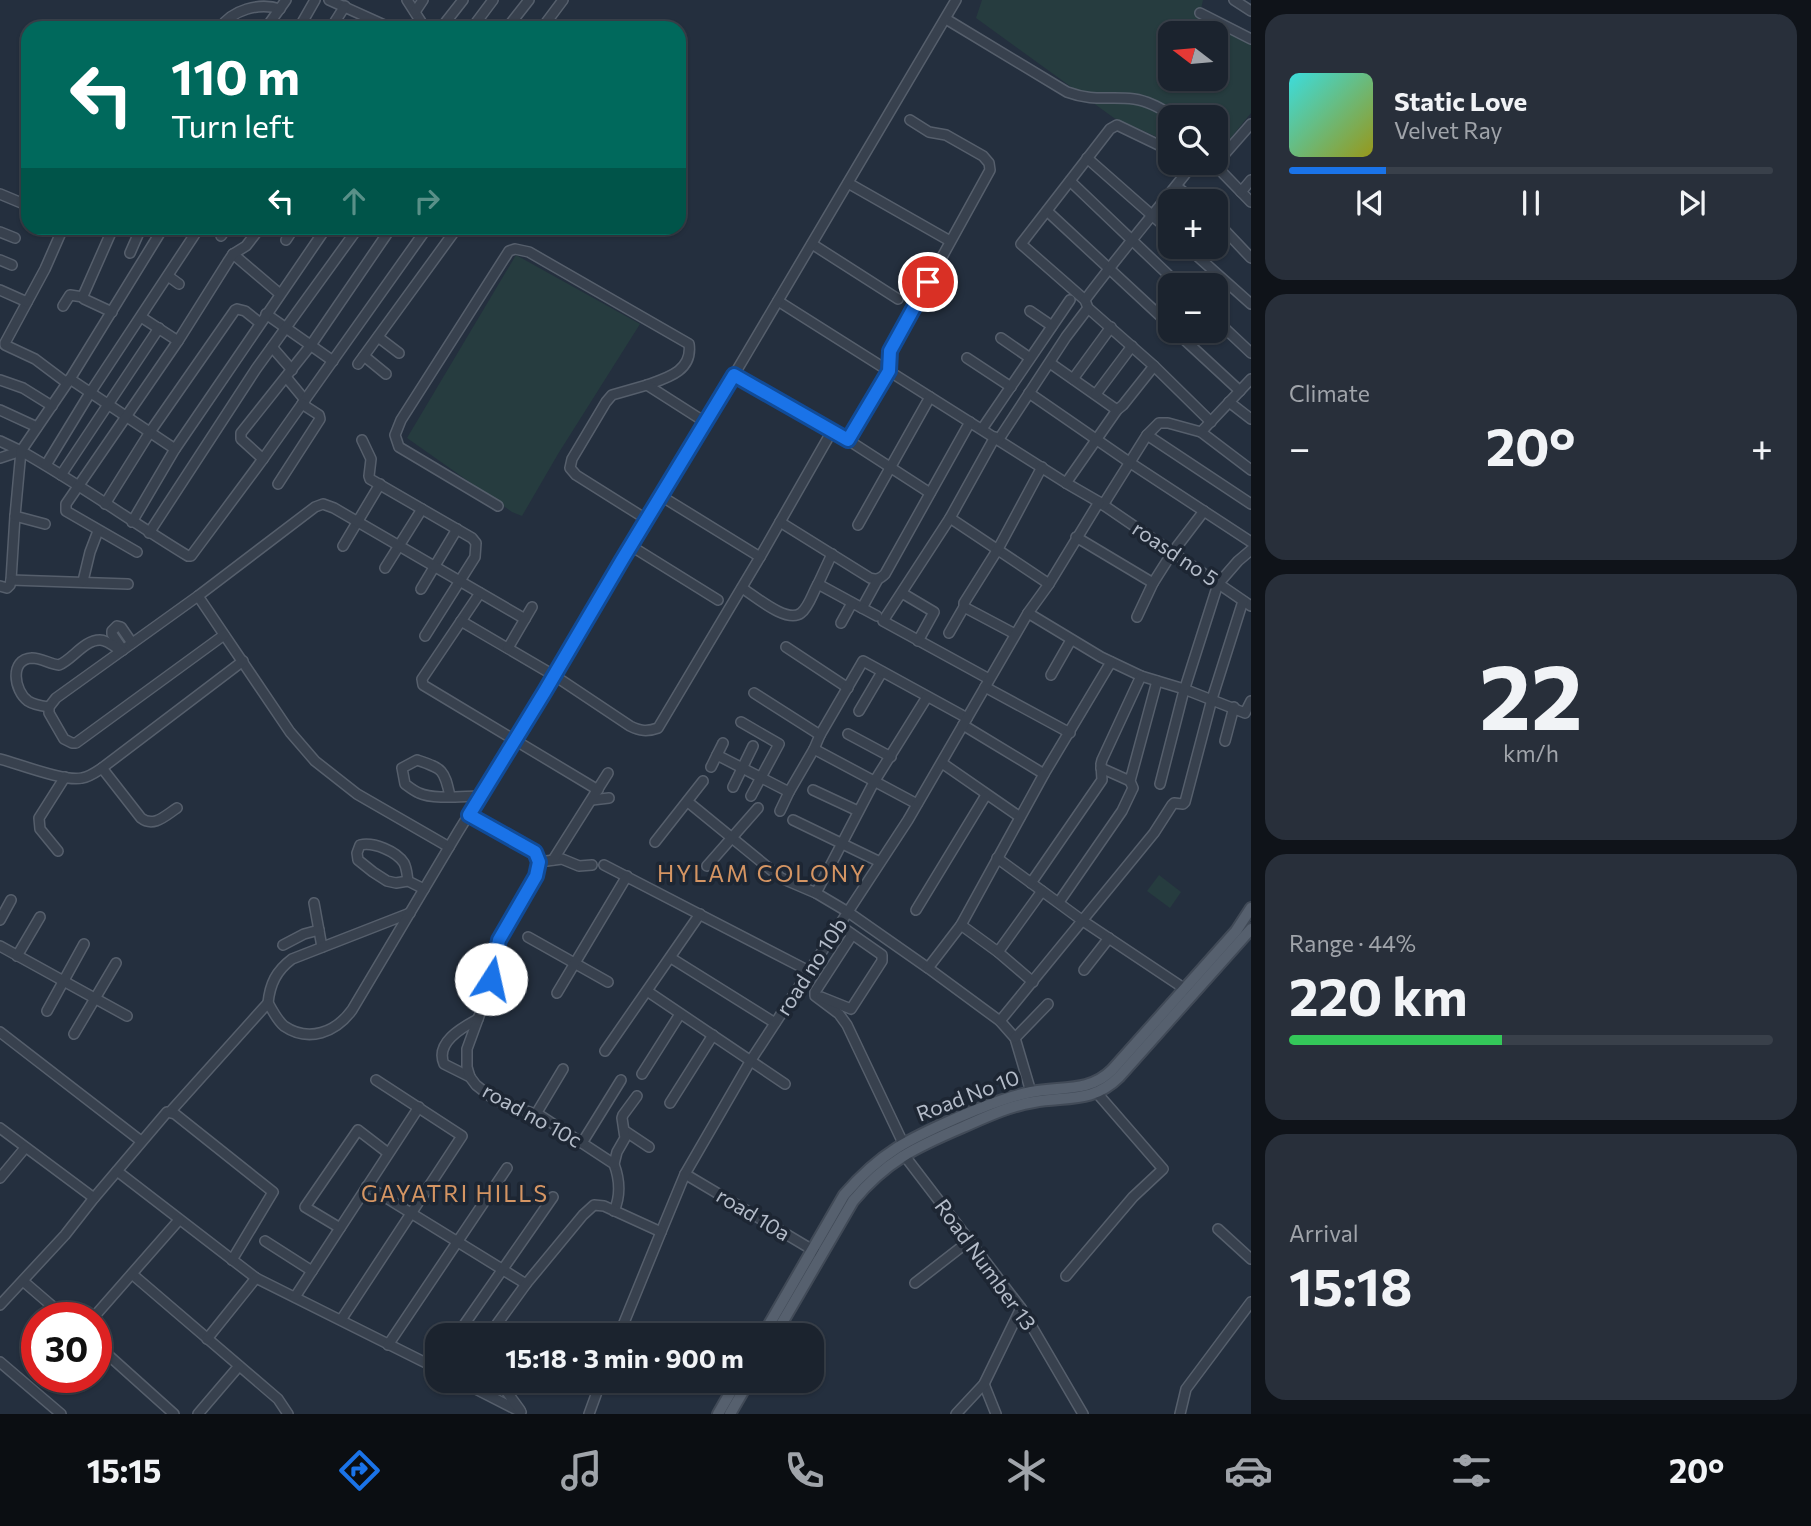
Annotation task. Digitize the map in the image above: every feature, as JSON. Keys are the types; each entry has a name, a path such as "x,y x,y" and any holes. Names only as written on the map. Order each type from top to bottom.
{"main road":[{"name":"Road No 10","path":"903,1149 922,1144 995,1113 1033,1102 1097,1093 1111,1086 1189,991 1251,908"},
{"name":"Road No 10","path":"771,1323 816,1252 853,1201 917,1135 991,1103 1031,1092 1082,1086 1099,1081 1250,933"},
{"name":"Road No 10","path":"781,1323 816,1252"},
{"path":"719,1414 730,1393"},
{"path":"730,1414 742,1393"}],"street":[{"path":"271,21 286,0"},
{"path":"303,21 315,0"},
{"path":"329,0 377,21"},
{"path":"407,0 421,21"},
{"path":"415,12 423,0"},
{"path":"446,21 463,0"},
{"path":"478,21 494,0"},
{"path":"512,21 529,0"},
{"path":"547,21 563,0"},
{"path":"268,1003 284,1026 309,1034 322,1034 333,1029 345,1020 352,1010 555,676 956,0"},
{"path":"1234,0 1251,10"},
{"path":"226,21 243,10 267,6 280,9"},
{"path":"335,21 345,6"},
{"path":"1200,13 1251,39"},
{"path":"946,19 1067,92 1097,100 1137,99 1158,108"},
{"path":"848,440 889,371 890,351 987,178 990,164 983,156 946,135 929,132 910,120"},
{"path":"1228,150 1251,124"},
{"path":"1158,146 1117,125 1110,129 1021,244 1211,422"},
{"path":"1087,158 1158,221"},
{"path":"1070,733 883,621 950,518 997,438 1050,363 1108,269 1185,175"},
{"path":"1225,175 1251,202"},
{"path":"1241,192 1251,180"},
{"path":"1070,181 1166,273"},
{"path":"848,183 950,242"},
{"path":"1176,186 1180,189"},
{"path":"0,194 21,203"},
{"path":"1046,211 1158,314"},
{"path":"0,232 15,238"},
{"path":"1228,234 1251,258"},
{"path":"60,235 45,270 4,337 5,345 36,359 175,449"},
{"path":"83,297 110,235"},
{"path":"130,253 138,235"},
{"path":"0,586 7,588 11,580 21,451 159,235"},
{"path":"46,465 90,393 195,235"},
{"path":"136,552 65,509 66,504 178,341 233,254 246,246 255,235"},
{"path":"286,240 289,235"},
{"path":"132,522 175,449 321,235"},
{"path":"149,533 256,369 353,235"},
{"path":"263,460 240,435 311,345 386,235"},
{"path":"0,441 46,465 149,533 191,556 263,460 422,235"},
{"path":"386,374 360,360 452,235"},
{"path":"811,244 898,299"},
{"path":"498,506 399,447 395,435 401,420 509,251 516,249 529,252 689,344 689,357 670,377 612,395 572,459 570,468 576,475 646,519"},
{"path":"233,254 280,294"},
{"path":"1200,259 1251,304"},
{"path":"0,260 12,265"},
{"path":"168,276 179,284"},
{"path":"0,290 27,302"},
{"path":"63,306 70,295 83,297 112,312"},
{"path":"982,429 1070,300"},
{"name":"roasd no 5","path":"778,301 1101,503 1247,603"},
{"path":"105,504 150,432 235,310 245,311 260,323"},
{"path":"1030,311 1052,326"},
{"path":"267,313 333,361"},
{"path":"141,317 178,341"},
{"path":"1073,379 1111,327"},
{"path":"61,475 159,328"},
{"path":"1228,331 1251,353"},
{"path":"378,337 399,354"},
{"path":"1001,338 1030,358"},
{"path":"1188,343 1240,391"},
{"path":"1096,394 1132,346"},
{"path":"272,347 303,402 319,415 320,419 278,484"},
{"path":"967,358 1011,387"},
{"path":"1050,363 1117,410"},
{"path":"1066,483 1117,410 1154,366"},
{"path":"734,375 832,430 930,493"},
{"path":"1201,432 1251,379"},
{"path":"0,380 23,388 52,406"},
{"path":"647,384 705,422"},
{"path":"1030,393 1251,542"},
{"path":"858,524 930,397"},
{"path":"1229,402 1251,418"},
{"path":"0,410 37,427"},
{"path":"862,608 878,579 885,574 970,422"},
{"path":"1251,470 1201,432 1159,422 1147,435 1251,504"},
{"path":"461,621 555,676 639,731 658,728 832,430"},
{"name":"road no 10b","path":"625,1323 684,1174 751,1060 917,804 1015,634 1049,584 1076,537 1147,435"},
{"path":"362,440 371,458 370,479 475,540 477,546 475,557 425,636"},
{"path":"0,458 21,451"},
{"path":"949,632 1042,467"},
{"path":"343,546 380,484"},
{"path":"661,496 760,557"},
{"path":"224,635 76,743 64,739 49,713 49,707 56,698 198,596 315,507 323,504 358,521 525,619"},
{"path":"385,568 422,509"},
{"path":"1137,617 1153,583 1172,553 1204,512"},
{"path":"15,516 45,524"},
{"path":"950,518 1049,584"},
{"path":"780,522 870,578 878,579"},
{"path":"421,589 457,529"},
{"path":"83,581 98,531"},
{"path":"1076,537 1153,583"},
{"path":"631,546 718,600"},
{"path":"1160,784 1184,689 1219,584 1251,550"},
{"path":"742,588 779,612 792,616 801,613 832,554"},
{"path":"11,580 128,584"},
{"path":"818,584 877,616"},
{"path":"480,593 422,679 422,684 598,790"},
{"path":"902,593 934,612 918,641"},
{"path":"198,596 290,732 315,761 356,794 449,847"},
{"path":"841,623 852,603"},
{"path":"1000,1021 1154,833 1172,804 1185,802 1212,699 1247,603"},
{"path":"508,648 532,607"},
{"path":"964,607 1015,634"},
{"path":"1028,613 1071,640 1141,676 1184,689 1245,713 1251,701"},
{"path":"122,650 112,634 114,628 121,627 132,643"},
{"path":"49,707 33,704 21,694 15,678 21,663 28,658 34,658 59,665 96,640 105,641 122,650"},
{"path":"1051,675 1071,640"},
{"path":"786,647 848,688"},
{"path":"0,759 65,777 79,779 89,775 102,768 243,661"},
{"path":"780,811 863,662 927,697 1044,774"},
{"path":"928,968 961,925 1044,774 1111,662"},
{"path":"859,711 881,672"},
{"path":"1031,883 1101,783 1102,760 1141,676"},
{"path":"1059,902 1122,811 1132,790 1130,781 1157,681"},
{"path":"754,693 820,735"},
{"path":"816,893 874,782 927,697"},
{"path":"1225,741 1234,707"},
{"path":"741,722 779,744 751,796"},
{"path":"848,734 891,757"},
{"path":"710,767 723,743"},
{"path":"733,787 753,746"},
{"path":"814,749 917,804"},
{"path":"717,755 789,792"},
{"path":"450,796 445,775 435,767 416,760 402,768 405,784 419,793 433,796 450,796 480,796"},
{"path":"942,763 1020,817"},
{"path":"102,768 145,822 157,821 177,808"},
{"path":"1101,768 1130,781"},
{"path":"553,860 608,773"},
{"path":"58,851 40,829 39,818 65,777"},
{"path":"655,842 703,781"},
{"path":"813,790 858,811"},
{"path":"916,909 986,794"},
{"path":"592,800 609,797"},
{"path":"688,802 781,878 816,893 848,912 1000,1021 1015,1038 1031,1092"},
{"path":"707,866 758,808"},
{"path":"469,815 535,852 539,862 536,876 499,940 490,986 467,1049 470,1077"},
{"path":"793,820 880,862"},
{"path":"408,881 405,866 399,858 377,846 360,845 358,859 373,872 391,882 408,881 424,889"},
{"path":"997,858 1083,921 1189,991"},
{"path":"539,862 562,859 579,866 592,865"},
{"path":"604,865 809,971"},
{"path":"557,993 628,876"},
{"path":"998,952 1042,891"},
{"path":"0,920 11,900"},
{"path":"314,903 322,947"},
{"path":"0,1305 65,1235 164,1114 170,1112 268,1003 271,983 283,965 292,959 410,913"},
{"path":"606,1051 700,914"},
{"path":"17,956 40,917"},
{"path":"839,925 882,955 882,961 851,1009 826,998 817,998 815,992 852,935"},
{"path":"961,925 1033,982"},
{"path":"283,945 303,934 319,930"},
{"path":"528,937 608,982"},
{"path":"1084,970 1109,938"},
{"path":"47,1011 84,944"},
{"path":"0,946 127,1016"},
{"path":"671,958 775,1023"},
{"path":"74,1034 116,963"},
{"path":"647,991 785,1084"},
{"name":"Road Number 13","path":"817,998 839,1014 847,1025 903,1149 1021,1308 1083,1414"},
{"path":"1015,1038 1048,1004"},
{"path":"642,1074 680,1014"},
{"name":"road no 10c","path":"478,1019 458,1031 444,1046 441,1054 444,1064 470,1077 495,1100 536,1114 614,1164"},
{"path":"0,1032 141,1141"},
{"path":"670,1103 713,1035"},
{"path":"536,1114 563,1069"},
{"path":"341,1320 462,1136 376,1080"},
{"path":"582,1143 621,1080"},
{"path":"1066,1276 1133,1197 1163,1169 1097,1093"},
{"path":"614,1211 619,1182 614,1164 625,1138 622,1118 637,1096"},
{"path":"295,1297 419,1107"},
{"path":"170,1112 273,1192 232,1260"},
{"path":"0,1128 94,1198"},
{"path":"340,1228 305,1207 358,1130 388,1153"},
{"path":"625,1131 649,1147"},
{"path":"0,1178 26,1148"},
{"path":"388,1345 507,1168"},
{"path":"117,1171 256,1278 425,1362"},
{"name":"road 10a","path":"684,1174 816,1252"},
{"path":"367,1186 526,1284"},
{"path":"465,1323 553,1197"},
{"path":"498,1323 526,1284 594,1205 604,1206 661,1232"},
{"path":"107,1302 178,1220"},
{"path":"1218,1229 1251,1259"},
{"path":"265,1241 312,1271"},
{"path":"915,1283 970,1241"},
{"path":"132,1274 278,1399 288,1414"},
{"path":"207,1339 256,1278"},
{"path":"23,1282 47,1302"},
{"path":"1180,1414 1186,1389 1251,1302"},
{"path":"956,1414 984,1384 1021,1308"},
{"path":"112,1358 174,1414"},
{"path":"0,1362 61,1414"},
{"path":"198,1414 240,1366"},
{"path":"984,1384 996,1414"},
{"path":"483,1393 522,1413"},
{"path":"508,1393 522,1413"},
{"path":"589,1414 597,1393"}],"green space":[{"path":"982,0 1203,0 1200,13 1215,21 1158,21 1158,91 1228,91 1228,28 1251,41 1251,113 1228,141 1228,105 1158,105 1158,137 1114,118 976,18"},
{"path":"516,255 640,324 522,516 512,512 407,438"},
{"path":"1159,875 1181,892 1170,908 1147,891"}],"district":[{"name":"HYLAM COLONY","path":"762,874"},
{"name":"GAYATRI HILLS","path":"455,1194"}],"route":[{"path":"491,979 499,940 536,876 539,859 535,852 469,815 734,375 848,440 889,371 890,351 928,282"}]}
